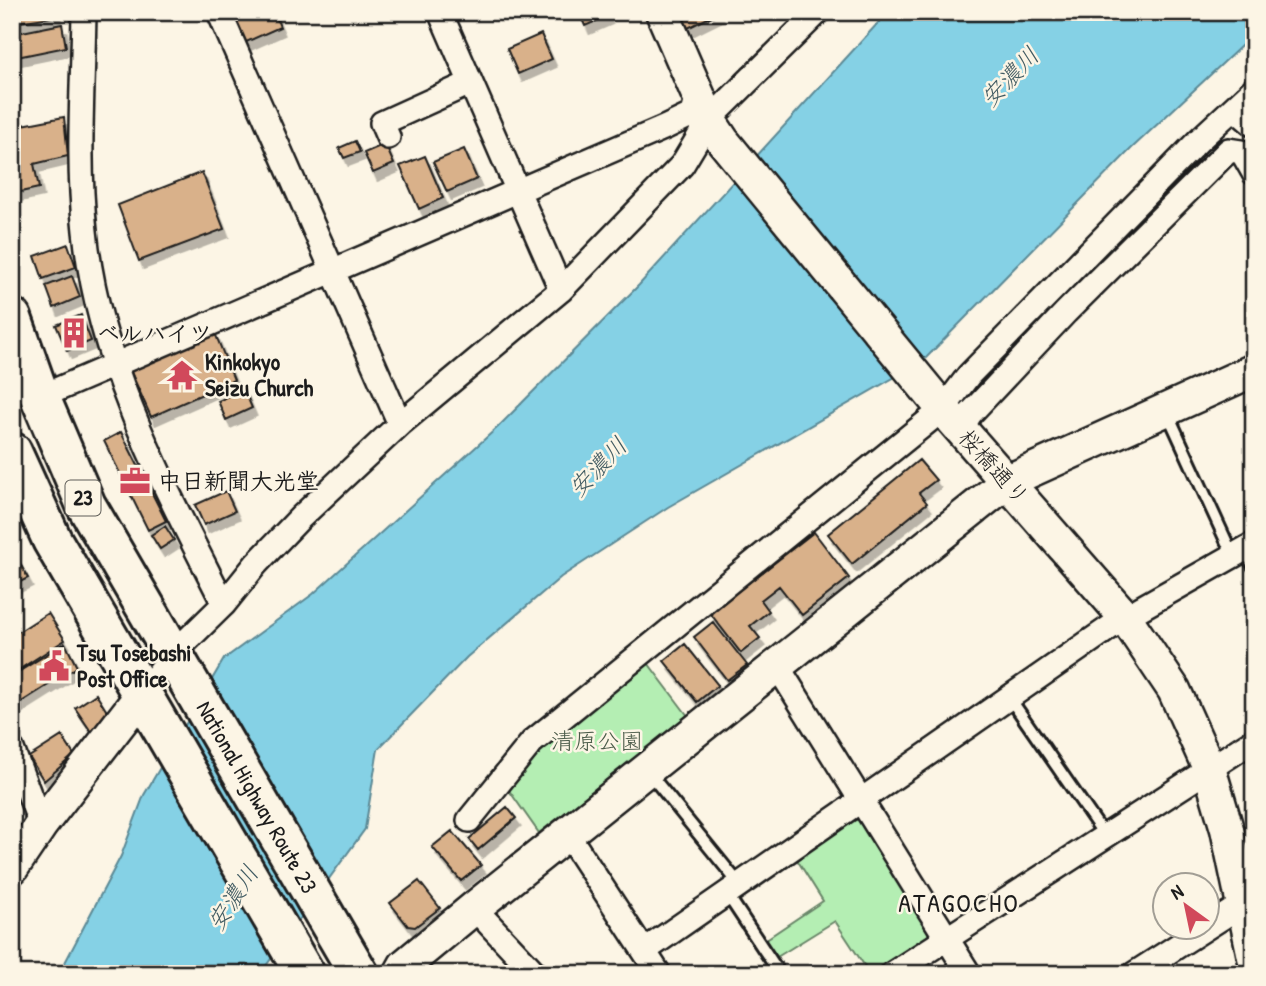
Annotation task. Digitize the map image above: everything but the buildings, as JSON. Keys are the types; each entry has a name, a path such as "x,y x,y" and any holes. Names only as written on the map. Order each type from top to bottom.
{"highway":[{"name":"National Highway Route 23","path":"12,318 40,397 86,505 359,974"},
{"name":"National Highway Route 23","path":"12,452 52,540 305,974"}],"street":[{"path":"84,12 85,232 96,297 115,365 156,467 224,604"},
{"path":"219,12 400,424"},
{"path":"440,12 561,290"},
{"name":"桜橋通り","path":"662,12 706,125 952,419 1125,617 1174,690 1209,768 1248,900 1254,957"},
{"path":"12,868 41,825 256,564 300,518 400,424 561,290 682,165 706,125 818,12"},
{"path":"388,137 382,123 470,83"},
{"path":"952,419 970,375 1244,105 1254,89"},
{"path":"1244,105 1254,125"},
{"path":"40,397 693,114 706,125"},
{"path":"666,127 706,125"},
{"path":"469,820 532,742 952,419 970,414 1066,312 1230,150 1242,152 1254,173"},
{"path":"400,974 405,965 474,908 1008,481 1254,370"},
{"path":"644,951 1125,617 1246,554"},
{"path":"778,667 969,974"},
{"path":"892,974 1254,740"},
{"path":"12,749 41,825"},
{"path":"568,835 659,974"},
{"path":"1134,974 1248,900"},
{"path":"474,908 536,974"}],"lane":[{"path":"1166,410 1246,554"},
{"path":"1009,697 1105,836"},
{"path":"648,771 734,889 780,974"}],"green space":[{"name":"清原公園","path":"645,659 688,716 539,833 508,789 527,754"},
{"path":"853,819 863,821 929,929 927,940 876,974 870,974 835,921 777,957 765,940 823,901 796,858"}],"water":[{"name":"安濃川","path":"888,12 1254,12 1254,34 1132,148 923,361 668,507 561,577 467,657 378,749 365,829 260,974 59,974 121,856 144,795 224,659 313,594 498,427 639,285"}],"place":[{"name":"ベルハイツ","path":"74,333"},
{"name":"Kinkokyo Seizu Church","path":"182,375"},
{"name":"中日新聞大光堂","path":"135,481"},
{"name":"Tsu Tosebashi Post Office","path":"54,666"}],"district":[{"name":"ATAGOCHO","path":"959,903"}]}
